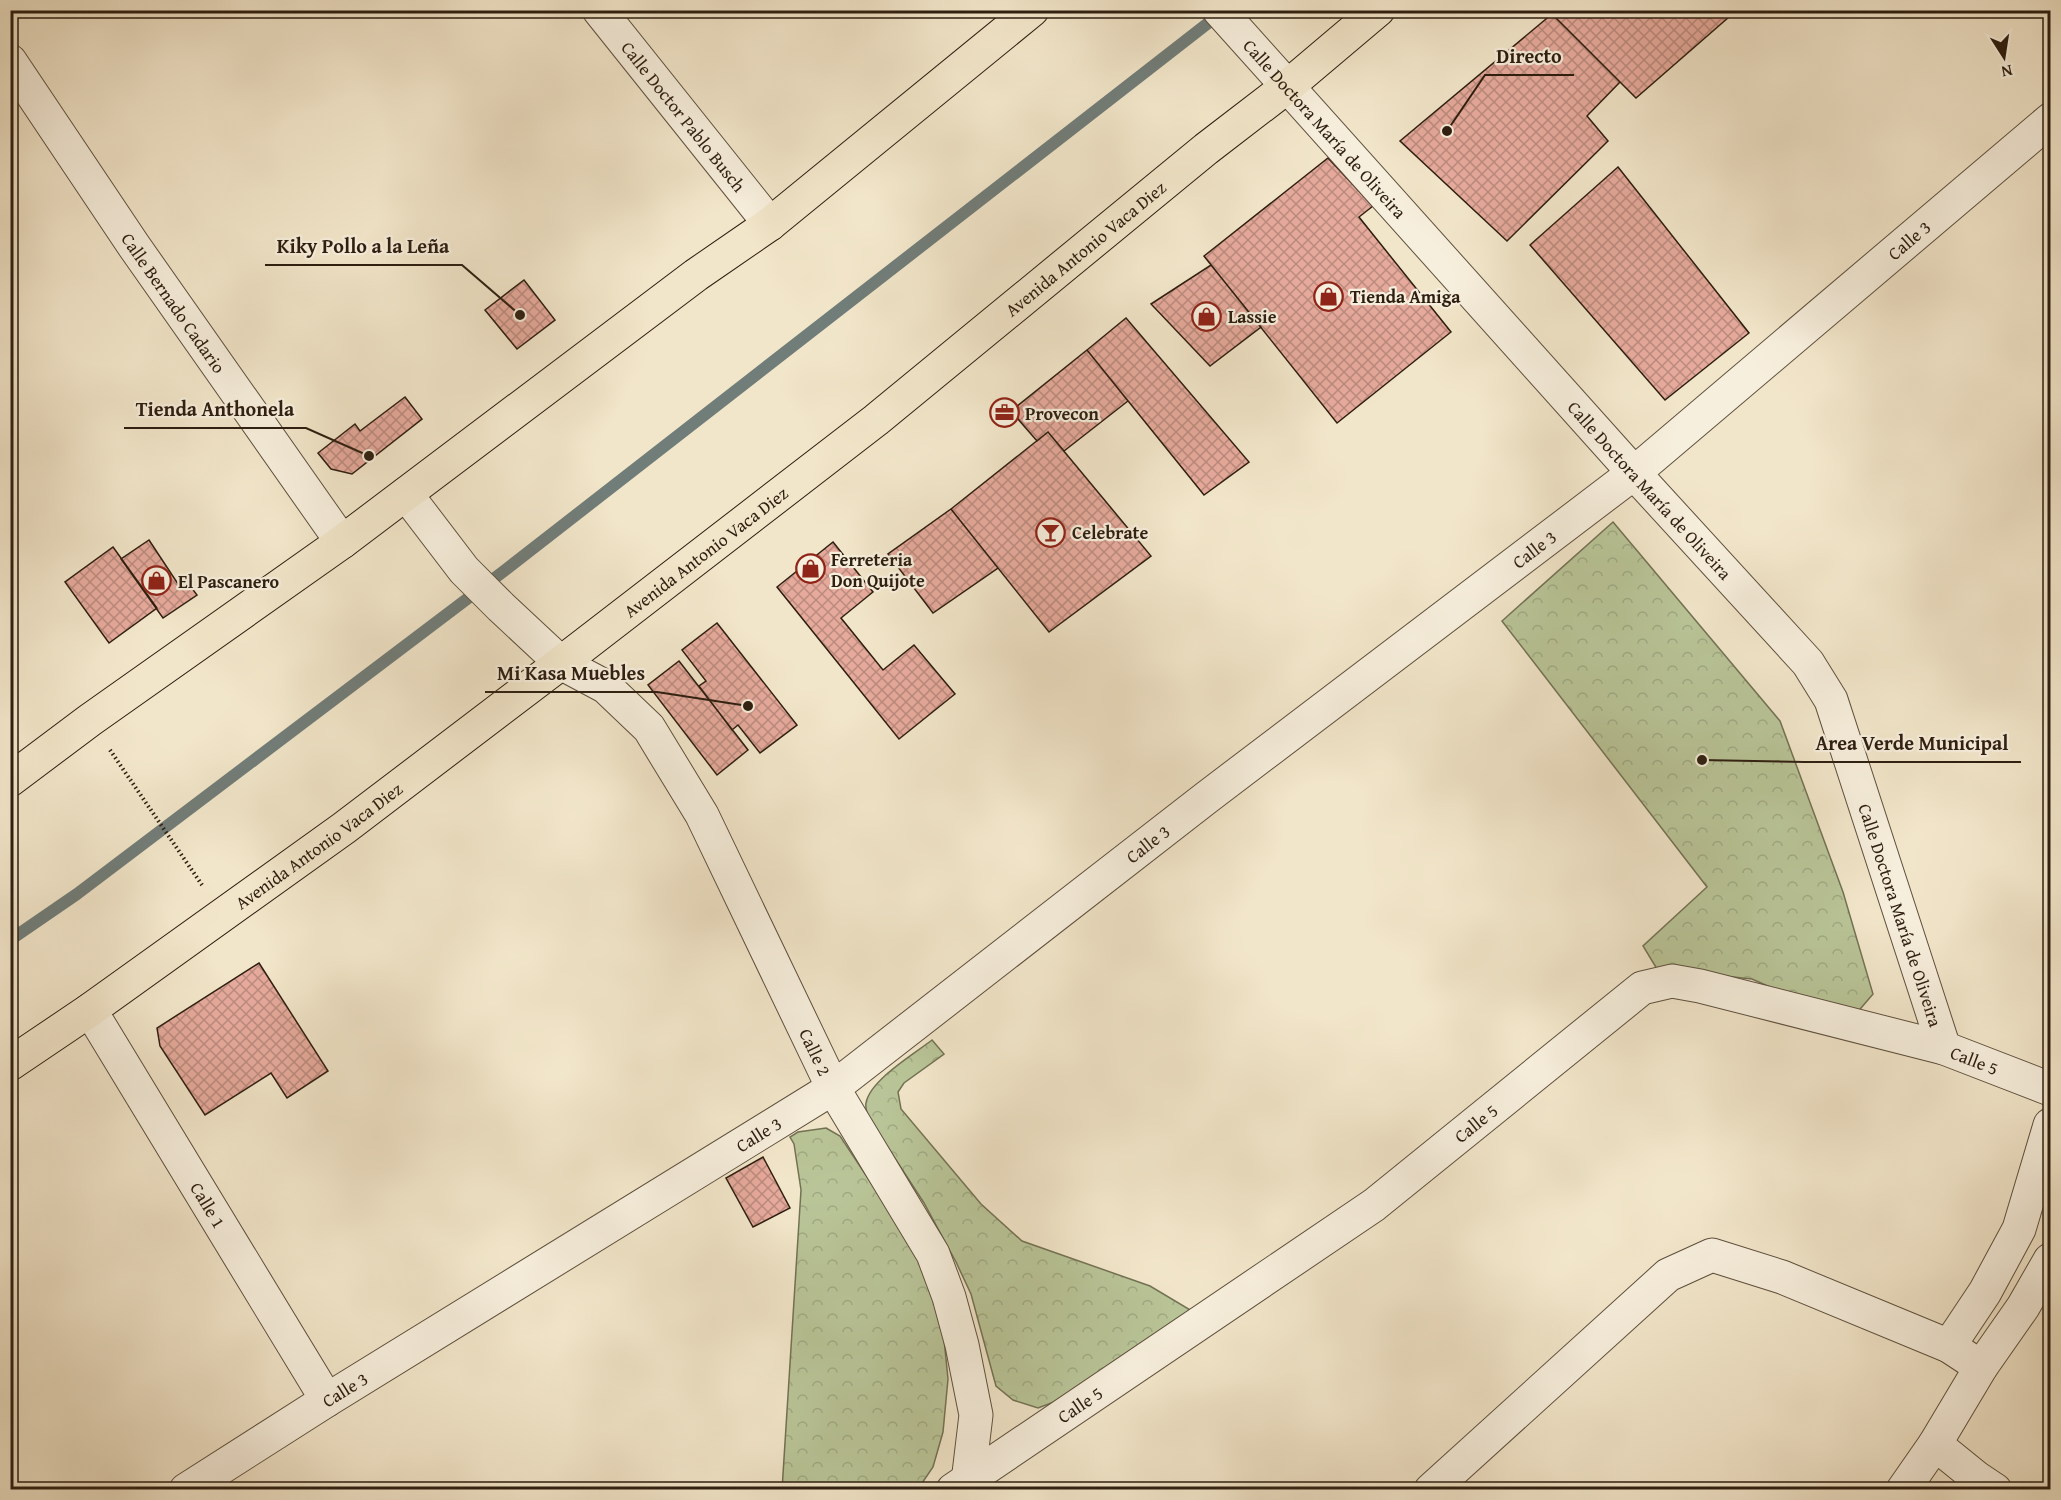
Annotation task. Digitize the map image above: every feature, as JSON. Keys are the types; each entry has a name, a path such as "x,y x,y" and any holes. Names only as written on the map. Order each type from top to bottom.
{"highway":[{"path":"10,780 90,720 342,542 696,275 770,224 1032,10"},
{"name":"Avenida Antonio Vaca Diez","path":"10,1064 90,1010 344,828 561,663 876,420 1206,149 1278,75 1378,10"}],"street":[{"name":"Calle Doctor Pablo Busch","path":"599,10 770,224"},
{"name":"Calle Doctora María de Oliveira","path":"1219,10 1634,473 1808,663 1830,700 1944,1048"},
{"name":"Calle Bernado Cadario","path":"10,61 141,255 342,542"},
{"name":"Calle 3","path":"186,1490 327,1400 832,1088 1215,791 1634,473 2050,120"},
{"name":"Calle 2","path":"406,494 464,570 501,607 561,663 606,687 649,728 702,815 832,1088 933,1254 949,1297 962,1345 976,1415 962,1486"},
{"name":"Calle 5","path":"962,1486 1374,1205 1642,988 1672,981 1700,986 1944,1048 2050,1089"},
{"name":"Calle 1","path":"90,1010 327,1400"},
{"path":"1949,1346 1985,1292 2019,1229 2050,1125"},
{"path":"1431,1490 1668,1275 1712,1255 1782,1277 1949,1346 1981,1367"},
{"path":"1902,1490 1935,1444 1981,1367 2023,1307 2050,1260"},
{"path":"1935,1444 1995,1490"}],"path":[{"path":"90,720 223,915"}],"green space":[{"path":"1613,522 1780,721 1843,892 1873,994 1849,1022 1752,979 1657,969 1643,946 1707,887 1502,621"},
{"path":"932,1040 944,1054 904,1083 898,1092 901,1109 981,1204 1022,1241 1150,1286 1192,1311 1054,1402 1038,1408 1013,1400 996,1386 971,1294 956,1262 924,1203 868,1117 866,1103 875,1085"},
{"path":"826,1128 840,1136 903,1231 930,1279 942,1319 948,1379 943,1432 933,1467 918,1489 782,1490 801,1190 794,1144 790,1137 798,1132"}],"building":[{"path":"1556,10 1737,10 1636,98 1552,14"},
{"path":"1552,14 1620,82 1587,116 1608,141 1507,241 1400,141"},
{"name":"Tienda Amiga","path":"1328,158 1373,206 1359,217 1451,332 1337,423 1204,256"},
{"path":"1618,167 1749,333 1665,400 1530,245"},
{"name":"Lassie","path":"1211,265 1261,327 1210,366 1151,304"},
{"path":"524,280 555,320 517,349 485,310"},
{"path":"1126,318 1249,462 1204,495 1087,350"},
{"path":"1087,350 1128,401 1064,451 1048,432 1037,441 1011,411"},
{"path":"405,397 422,419 352,474 331,469 318,453 355,424 360,431"},
{"name":"Celebrate","path":"1048,432 1151,556 1049,632 951,509"},
{"path":"951,509 998,568 933,613 888,554"},
{"name":"El Pascanero","path":"149,540 178,584 185,579 197,595 163,618 121,559"},
{"path":"833,542 873,592 841,618 883,670 914,645 955,694 899,739 777,587"},
{"path":"113,547 157,608 109,643 65,582"},
{"path":"717,623 797,725 760,753 738,725 732,730 699,686 706,681 682,650"},
{"path":"679,661 748,750 717,775 648,685"},
{"path":"259,963 328,1071 287,1098 271,1073 205,1115 160,1046 157,1028"},
{"path":"763,1157 790,1208 753,1227 726,1178"}],"waterway":[{"path":"10,940 77,894 504,571 1221,13"}],"place":[{"name":"Directo","path":"1447,131"},
{"name":"Tienda Amiga","path":"1329,296"},
{"name":"Kiky Pollo a la Leña","path":"520,315"},
{"name":"Lassie","path":"1207,316"},
{"name":"Provecon","path":"1004,413"},
{"name":"Tienda Anthonela","path":"369,456"},
{"name":"Celebrate","path":"1051,532"},
{"name":"Ferreteria Don Quijote","path":"810,569"},
{"name":"El Pascanero","path":"157,581"},
{"name":"Mi Kasa Muebles","path":"748,706"},
{"name":"Area Verde Municipal","path":"1702,760"}]}
